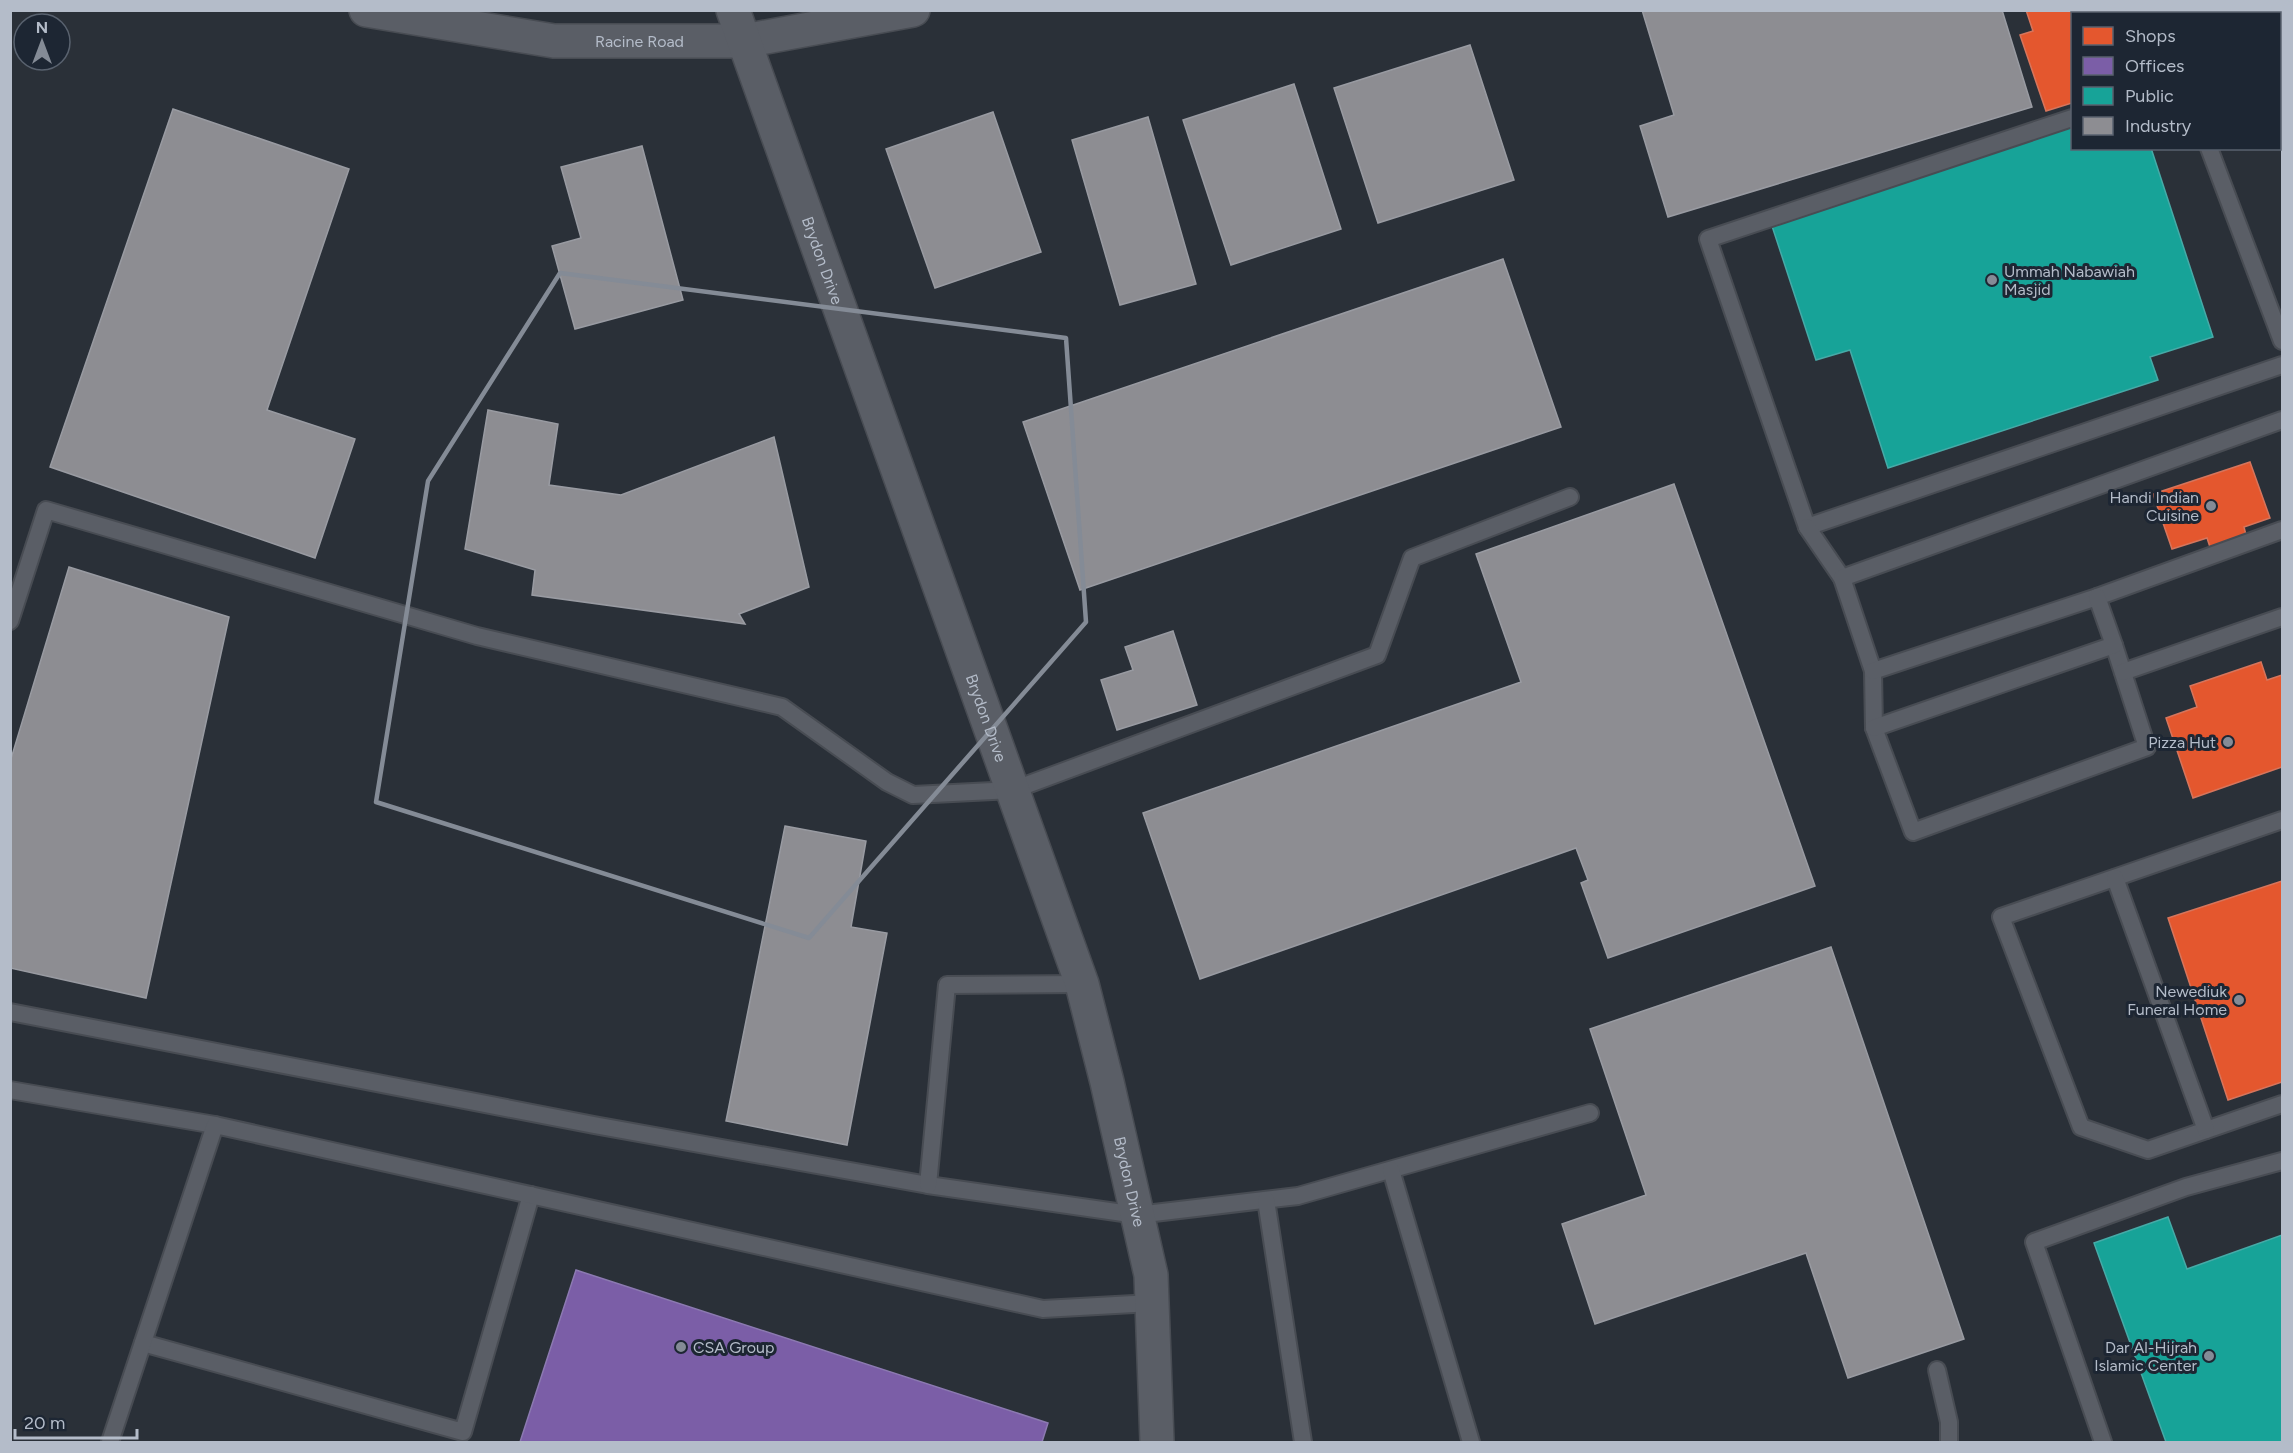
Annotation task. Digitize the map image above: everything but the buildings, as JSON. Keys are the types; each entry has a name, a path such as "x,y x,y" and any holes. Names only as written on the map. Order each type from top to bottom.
{"street":[{"name":"Racine Road","path":"366,10 554,41 744,41 913,10"},
{"name":"Brydon Drive","path":"733,10 1082,984 1151,1275 1157,1443"}],"lane":[{"path":"2071,119 1708,239 1806,526 1842,578 1873,671 1874,728 1913,832 2147,747 2097,597"},
{"path":"2210,150 2283,341"},
{"path":"1806,526 2283,365"},
{"path":"1842,578 2283,420"},
{"path":"10,621 46,510 477,636 782,707 886,782 914,795 1013,790 1377,655 1412,558 1570,498"},
{"path":"1873,671 2097,597 2283,530"},
{"path":"2123,672 2283,617"},
{"path":"1874,728 2114,645"},
{"path":"2283,820 2001,917 2081,1127 2148,1150 2283,1104"},
{"path":"2115,878 2206,1130"},
{"path":"928,1185 947,985 1082,984"},
{"path":"10,1012 594,1125 928,1185 1137,1215 1298,1196 1590,1113"},
{"path":"10,1090 215,1125 1043,1309 1152,1303"},
{"path":"110,1443 215,1125"},
{"path":"2103,1443 2034,1242 2186,1187 2283,1161"},
{"path":"1391,1170 1471,1443"},
{"path":"143,1343 463,1432 531,1195"},
{"path":"1266,1200 1303,1443"},
{"path":"1937,1370 1950,1422 1949,1443"}],"highlighted area":[{"path":"560,273 1066,338 1086,622 809,938 376,802 428,481"}],"place":[{"name":"Ummah Nabawiah Masjid","path":"1992,280"},
{"name":"Handi Indian Cuisine","path":"2211,506"},
{"name":"Pizza Hut","path":"2228,742"},
{"name":"Newediuk Funeral Home","path":"2239,1000"},
{"name":"CSA Group","path":"681,1347"},
{"name":"Dar Al-Hijrah Islamic Center","path":"2209,1356"}]}
